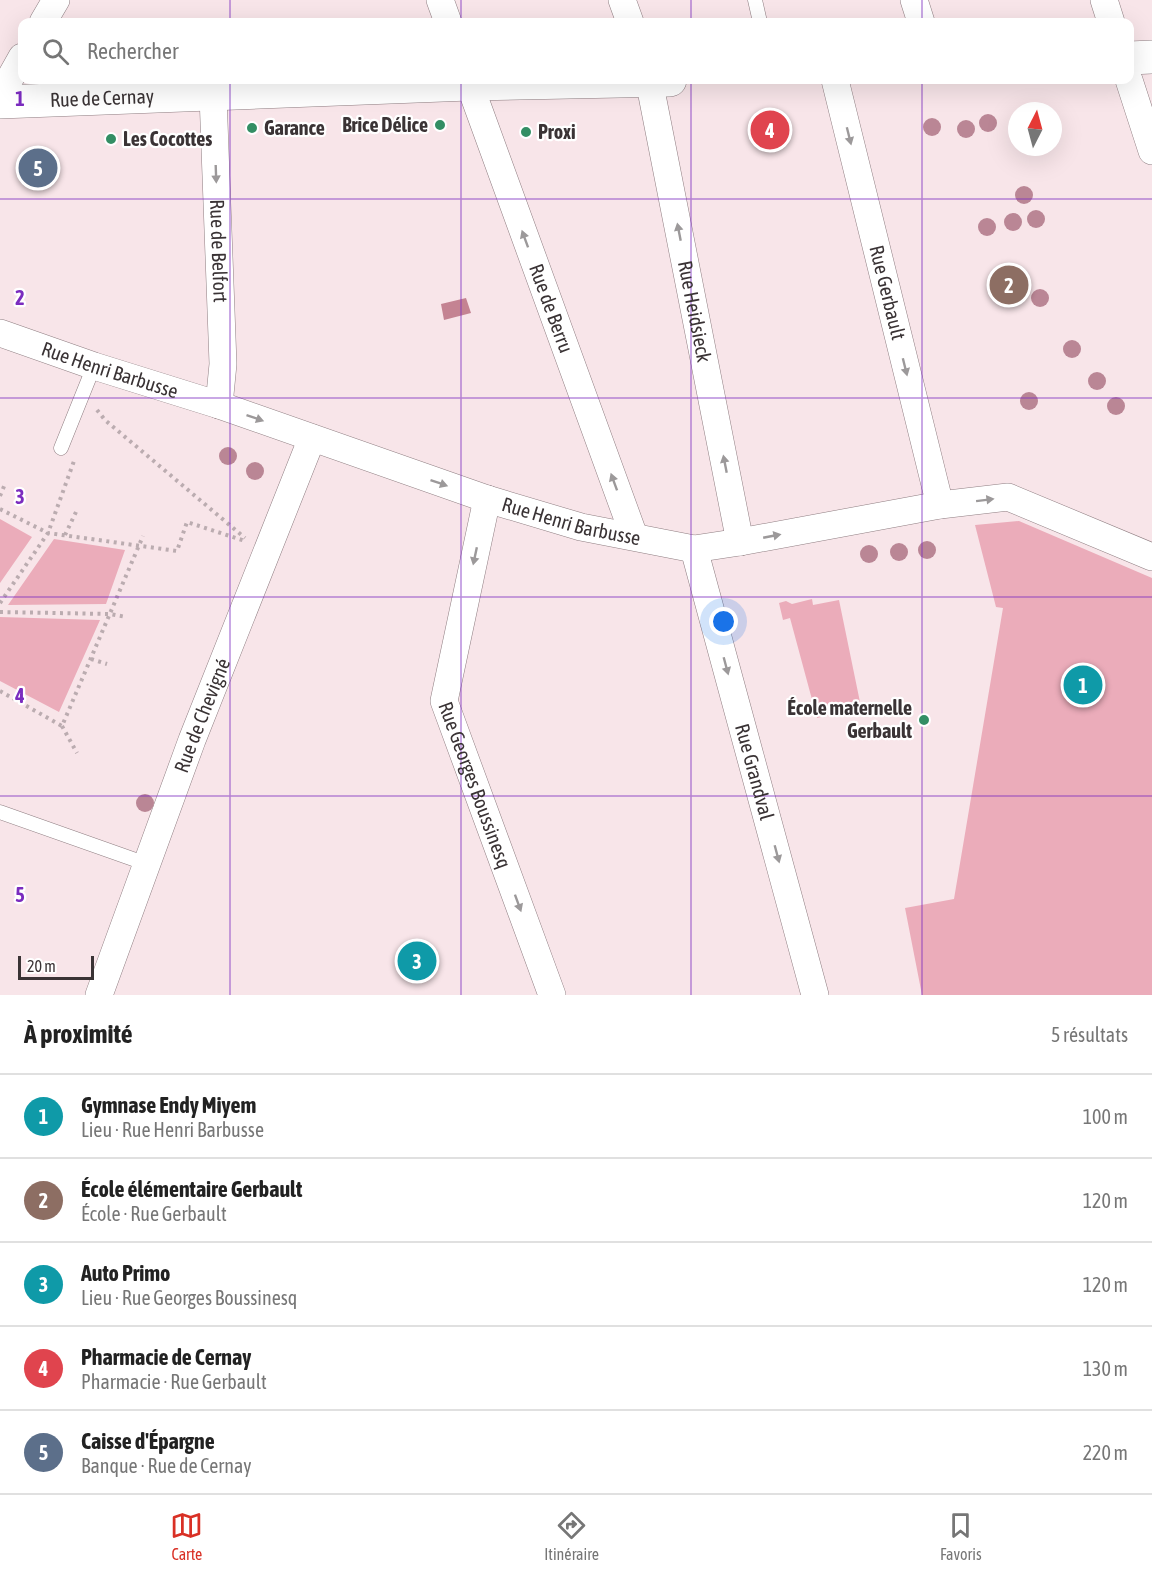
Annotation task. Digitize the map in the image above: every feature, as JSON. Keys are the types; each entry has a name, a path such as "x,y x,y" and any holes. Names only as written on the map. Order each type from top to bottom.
{"main road":[{"path":"1134,58 1152,57"},
{"name":"Rue de Cernay","path":"0,102 213,95 429,84"}],"street":[{"path":"440,0 447,18"},
{"path":"622,0 629,18"},
{"path":"914,0 920,18"},
{"path":"1104,0 1110,18"},
{"path":"0,96 18,64"},
{"name":"Rue de Berru","path":"469,84 634,536"},
{"name":"Rue Heidsieck","path":"650,84 740,542"},
{"name":"Rue Gerbault","path":"836,84 940,505"},
{"path":"1130,84 1152,151"},
{"name":"Rue de Belfort","path":"213,95 223,364 219,405"},
{"name":"Rue Henri Barbusse","path":"0,333 93,366 219,405 487,499 580,527 694,549 940,505 1000,498 1014,499 1152,558"},
{"name":"Rue de Chevigné","path":"99,995 192,740 312,438"},
{"name":"Rue Georges Boussinesq","path":"487,499 444,701 552,995"},
{"name":"Rue Grandval","path":"694,549 815,995"}],"lane":[{"path":"755,0 759,18"},
{"path":"61,448 93,366"},
{"path":"0,812 147,864"}],"path":[{"path":"0,508 48,533 177,551 187,522 251,543 105,420 83,393"},
{"path":"0,603 48,533 77,454"},
{"path":"0,496 6,484"},
{"path":"65,535 76,512"},
{"path":"62,726 143,536"},
{"path":"0,612 110,614 126,617"},
{"path":"91,659 107,664"},
{"path":"0,691 62,726 77,753"}],"shaded area":[{"path":"466,298 471,313 444,320 441,304"},
{"path":"0,519 32,537 0,583"},
{"path":"1019,521 1152,578 1152,995 922,995 905,908 954,899 1003,608 996,607 975,525"},
{"path":"54,539 125,550 106,604 8,605"},
{"path":"812,599 813,605 839,600 861,707 817,718 790,618 783,620 779,603 786,601 792,604"},
{"path":"0,617 100,620 59,712 0,681"}],"place":[{"name":"Brice Délice","path":"440,125"},
{"name":"Garance","path":"252,128"},
{"name":"Pharmacie de Cernay","path":"770,130"},
{"name":"Proxi","path":"526,132"},
{"name":"Les Cocottes","path":"111,139"},
{"name":"Caisse d'Épargne","path":"38,168"},
{"name":"École élémentaire Gerbault","path":"1009,285"},
{"name":"Gymnase Endy Miyem","path":"1083,685"},
{"name":"École maternelle Gerbault","path":"924,720"},
{"name":"Auto Primo","path":"417,961"}]}
